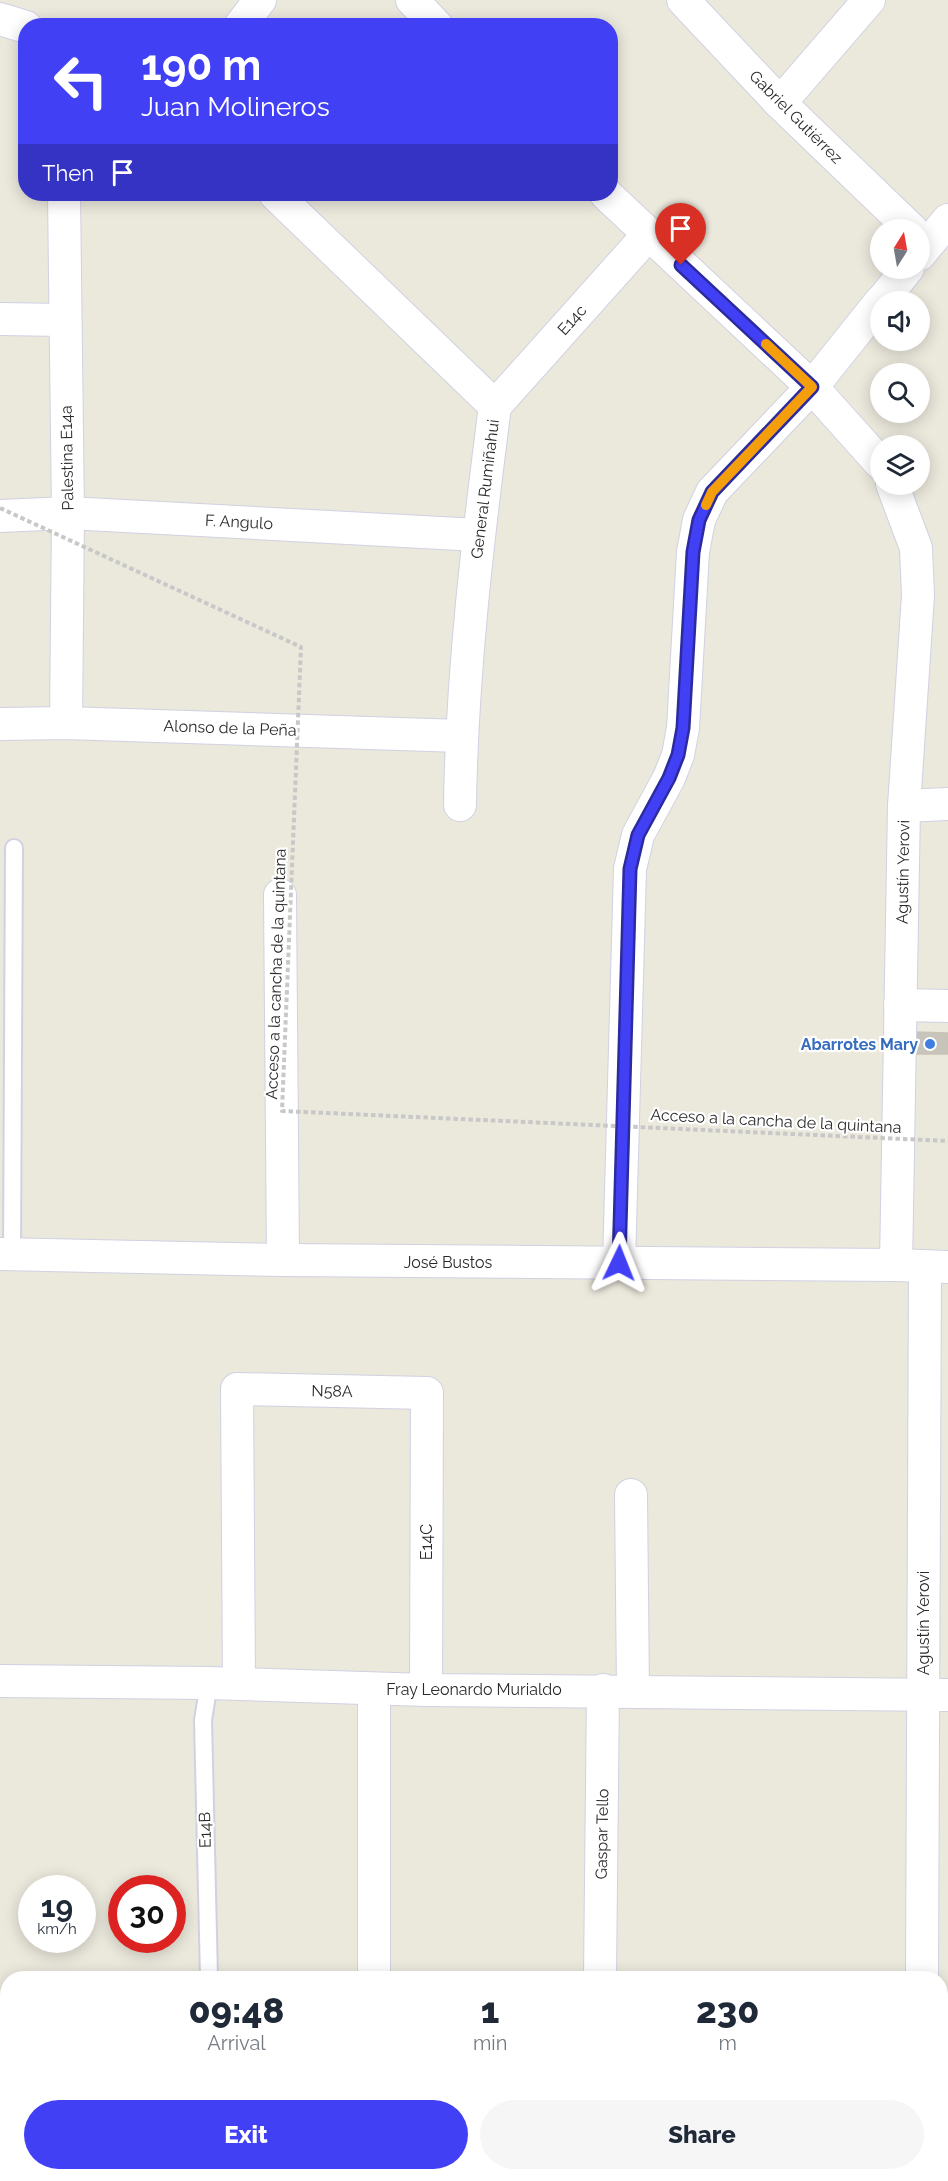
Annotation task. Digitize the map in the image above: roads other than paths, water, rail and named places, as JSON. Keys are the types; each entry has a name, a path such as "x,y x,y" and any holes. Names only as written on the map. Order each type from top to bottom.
{"street":[{"path":"246,18 260,0"},
{"path":"412,0 429,18"},
{"name":"Gabriel Gutiérrez","path":"683,0 780,103 898,219"},
{"path":"780,103 868,0"},
{"path":"0,19 18,25"},
{"name":"Palestina E14a","path":"64,201 68,513 66,723"},
{"name":"General Rumiñahui","path":"282,201 495,406 478,535 461,736 460,805"},
{"path":"613,201 812,387 870,452"},
{"path":"930,240 948,220"},
{"name":"E14c","path":"495,406 648,235"},
{"path":"890,291 899,279"},
{"path":"619,1263 630,869 638,835 669,778 678,755 683,728 693,552 699,520 712,492 812,387 870,316"},
{"path":"0,320 65,320"},
{"name":"Agustín Yerovi","path":"895,495 916,548 918,595 904,806 900,1005 923,1266 936,1694 922,1971"},
{"name":"F. Angulo","path":"0,516 68,513 478,535"},
{"name":"Alonso de la Peña","path":"0,724 66,723 461,736"},
{"path":"904,806 945,804"},
{"path":"280,895 283,1260"},
{"path":"900,1005 948,1006"},
{"name":"José Bustos","path":"6,1254 283,1260 923,1266"},
{"name":"N58A","path":"224,1684 237,1389 427,1394"},
{"name":"E14C","path":"426,1690 427,1394"},
{"name":"Gaspar Tello","path":"600,1971 631,1495"},
{"name":"Fray Leonardo Murialdo","path":"0,1681 426,1690 936,1694"},
{"path":"374,1689 374,1971"}],"lane":[{"path":"6,1254 14,848"},
{"name":"E14B","path":"209,1971 202,1720 224,1684"}],"place":[{"name":"Abarrotes Mary","path":"930,1044"}]}
